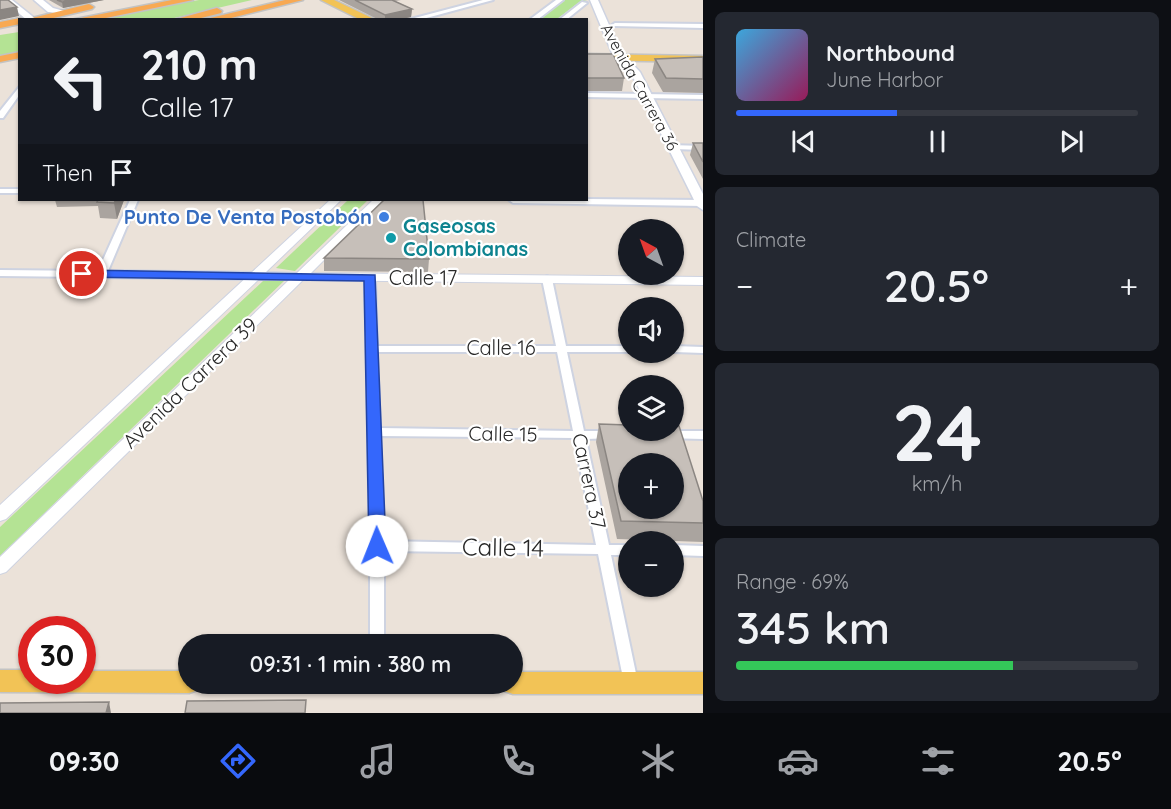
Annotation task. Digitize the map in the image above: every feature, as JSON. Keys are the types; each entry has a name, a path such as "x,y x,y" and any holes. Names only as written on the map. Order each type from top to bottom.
{"highway":[{"path":"36,18 126,0"},
{"path":"87,18 188,0"},
{"path":"187,18 262,0"},
{"path":"216,18 298,0"},
{"path":"100,5 165,4"},
{"path":"205,18 226,9"},
{"path":"0,25 18,21"},
{"path":"0,33 18,30"},
{"path":"0,59 18,55"},
{"path":"0,66 18,62"}],"main road":[{"path":"8,0 30,18"},
{"path":"38,0 50,9 64,12"},
{"path":"315,0 355,18"},
{"path":"326,0 366,18"},
{"name":"Avenida Carrera 36","path":"594,0 626,60 635,72 703,204"},
{"name":"Avenida Carrera 36","path":"603,0 615,25 626,60"},
{"path":"588,57 703,64"},
{"path":"588,62 703,59"},
{"path":"0,681 178,682"},
{"path":"523,683 703,683"}],"street":[{"path":"418,18 490,0"},
{"path":"535,18 557,1"},
{"path":"565,18 584,3"},
{"path":"615,25 703,26"},
{"path":"0,116 18,91"},
{"path":"588,95 703,97"},
{"path":"674,147 703,148"},
{"path":"0,191 18,191"},
{"path":"102,274 134,201"},
{"name":"Avenida Carrera 39","path":"0,515 335,201"},
{"name":"Avenida Carrera 39","path":"0,567 378,201"},
{"path":"560,201 703,204"},
{"name":"Calle 17","path":"0,273 703,281"},
{"path":"370,278 374,349 377,634"},
{"name":"Carrera 37","path":"547,279 631,683"},
{"name":"Calle 16","path":"374,349 618,349"},
{"path":"684,349 703,350"},
{"name":"Calle 15","path":"375,432 618,435"},
{"path":"684,435 703,435"},
{"name":"Calle 14","path":"377,546 618,550"},
{"path":"684,550 703,550"}],"green space":[{"path":"199,0 252,0 174,18 98,18"},
{"path":"564,0 587,0 578,3 558,18 540,18"},
{"path":"18,32 18,52 0,57 0,35"},
{"path":"347,201 367,201 295,271 276,268"},
{"path":"263,281 284,281 0,556 0,527"}],"building":[{"path":"0,0 8,0 17,7 0,10"},
{"path":"355,0 392,0 412,9 385,15"},
{"path":"588,54 613,54 624,78 588,78"},
{"path":"703,57 703,79 666,78 655,59"},
{"path":"693,143 703,143 703,162"},
{"path":"98,201 115,201 114,203"},
{"name":"Gaseosas Colombianas","path":"383,201 423,201 429,259 324,258"},
{"path":"599,424 618,425 618,441 684,441 703,501 703,523 621,521 621,519 684,519 684,453 618,453 618,508"},
{"path":"306,700 305,713 185,713 187,701"},
{"path":"109,702 106,713 0,713 0,703"}],"place":[{"name":"Punto De Venta Postobón","path":"384,217"},
{"name":"Gaseosas Colombianas","path":"391,238"}],"route":[{"path":"82,274 370,278 374,349 377,546"}]}
